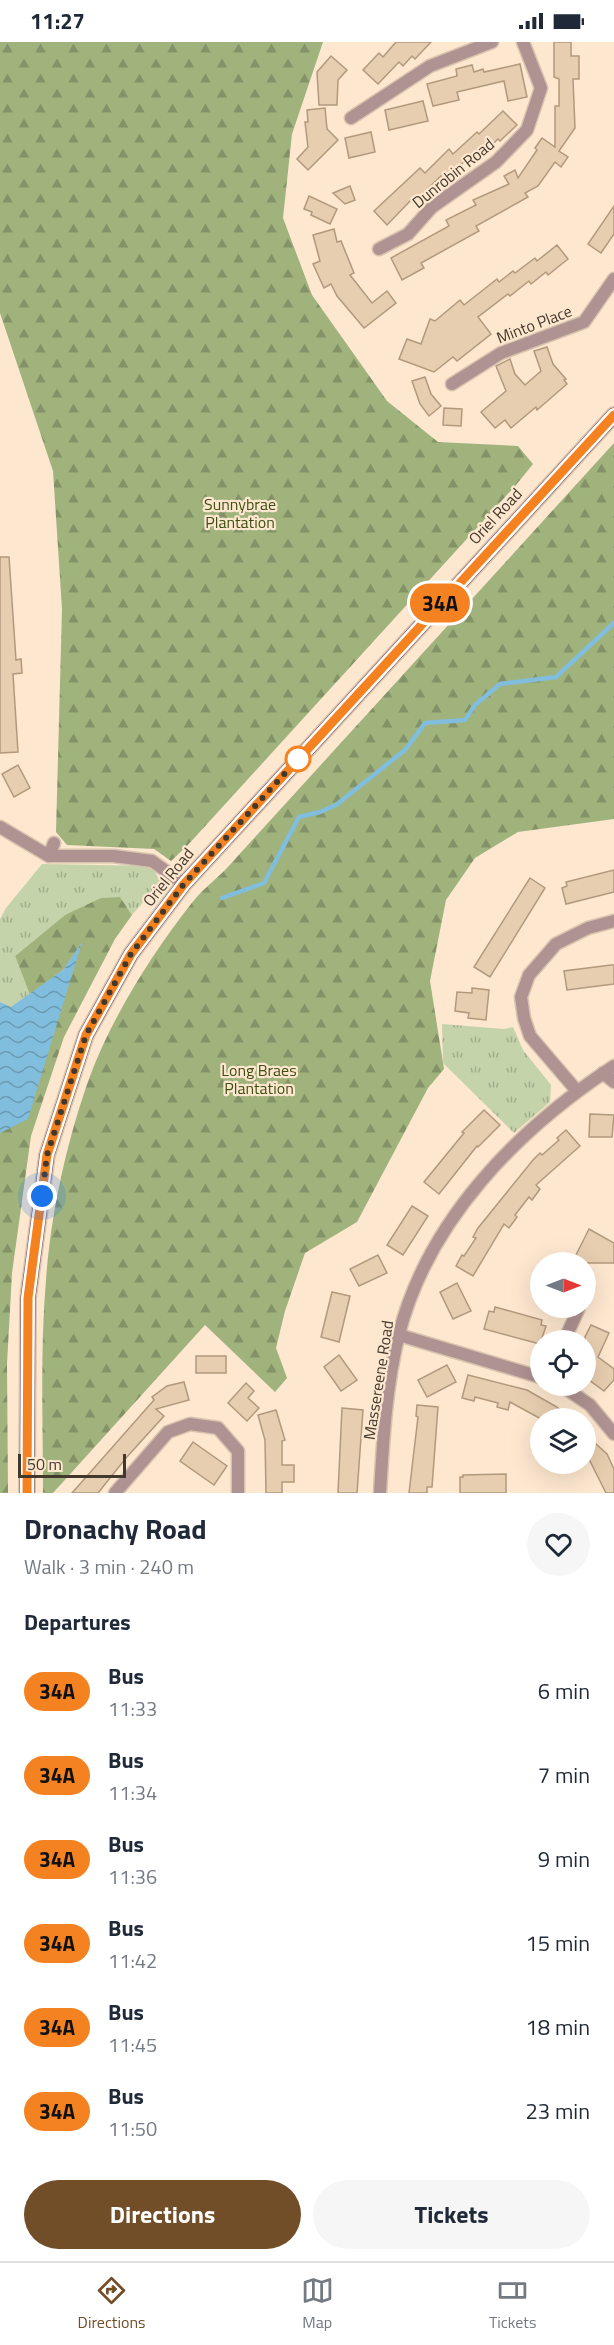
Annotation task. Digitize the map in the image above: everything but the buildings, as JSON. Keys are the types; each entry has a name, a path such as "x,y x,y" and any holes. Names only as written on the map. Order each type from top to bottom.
{"main road":[{"name":"Oriel Road","path":"27,1493 28,1298 47,1155 86,1035 131,954 184,884 614,415"}],"street":[{"path":"351,118 430,66 492,42"},
{"name":"Dunrobin Road","path":"379,249 408,234 432,207 496,162 527,130 541,88 523,42"},
{"name":"Minto Place","path":"452,384 501,352 584,322 614,279"},
{"path":"0,827 49,856 113,856 152,861 184,884"},
{"path":"49,856 54,843"},
{"path":"577,1091 531,1036 524,1018 521,997 529,975 556,944 588,928 614,921"},
{"path":"609,1070 614,1082"},
{"name":"Massereene Road","path":"380,1493 388,1402 399,1335 414,1292 429,1259 464,1204 493,1168 527,1133 577,1091 609,1070"},
{"path":"399,1335 530,1374"},
{"path":"577,1396 590,1405 614,1434"},
{"path":"115,1493 168,1432 190,1424 219,1428 238,1451 238,1493"}],"green space":[{"name":"Sunnybrae Plantation","path":"0,42 323,42 292,134 283,218 312,295 387,401 438,442 518,446 533,464 171,861 154,849 67,845 56,832 62,609 53,471 0,313"},
{"name":"Long Braes Plantation","path":"614,443 614,819 518,832 475,858 446,900 430,981 444,1069 428,1088 357,1222 305,1253 285,1311 276,1348 287,1378 275,1392 205,1325 53,1493 43,1493 43,1333 52,1228 61,1176 82,1100 99,1054 121,1009 162,943 195,899 226,869"},
{"path":"42,864 151,866 161,882 132,915 120,897 65,915 15,956 30,995 11,1008 0,1002 0,919 6,908"},
{"path":"120,897 132,915 115,939 64,1037 31,1136 12,1273 7,1364 8,1493 0,1493 0,1133 81,945 63,970 30,995 15,956 65,915 101,898"},
{"path":"442,1024 504,1029 513,1027 523,1050 551,1085 550,1102 514,1133 443,1063"}],"water":[{"path":"82,942 28,1119 0,1133 0,1002 11,1007 63,970"}],"waterway":[{"path":"222,898 264,883 299,817 336,805 405,750 425,723 465,720 475,705 500,684 556,677 614,623"}],"bus line":[{"name":"34A","path":"27,1493 28,1298 47,1155 86,1035 131,954 184,884 614,415"}],"route":[{"path":"42,1196 47,1155 86,1035 131,954 184,884 298,759"}]}
